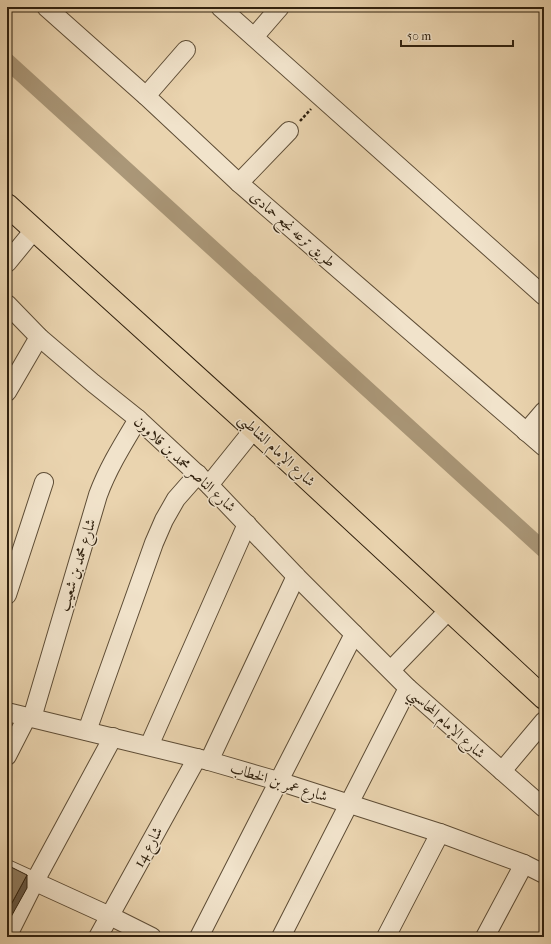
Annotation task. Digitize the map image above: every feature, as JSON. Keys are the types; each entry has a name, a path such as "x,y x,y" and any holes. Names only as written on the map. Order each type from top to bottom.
{"main road":[{"name":"شارع الإمام الشاطبى","path":"7,205 254,429 544,698"}],"street":[{"name":"طريق ترعه نجع حمادى","path":"46,7 146,96 239,183 544,447"},
{"path":"220,7 544,296"},
{"path":"254,37 280,7"},
{"path":"146,96 186,50"},
{"path":"239,183 290,132"},
{"path":"7,263 34,230"},
{"name":"شارع الناصر محمد بن قلاوون","path":"7,304 39,337 138,419 204,479 296,576 354,634"},
{"path":"7,392 39,337"},
{"path":"526,432 544,410"},
{"name":"شارع محمد بن شعيب","path":"7,756 29,717 98,495 113,460 138,419"},
{"path":"87,731 154,543 164,520 176,499 204,479 254,429"},
{"path":"7,596 44,482"},
{"path":"148,746 247,524"},
{"name":"شارع 14","path":"98,937 203,759 296,576"},
{"path":"391,670 449,610"},
{"path":"199,937 354,634"},
{"name":"شارع الإمام المحاسبي","path":"354,634 408,688 544,808"},
{"path":"280,937 408,688"},
{"name":"شارع عمر بن الخطاب","path":"7,712 203,759 278,781 440,833 524,864 544,874"},
{"path":"502,771 544,721"},
{"path":"7,937 34,881 113,737"},
{"path":"386,937 440,833"},
{"path":"485,937 524,864"},
{"path":"7,869 152,937"}],"building":[{"path":"7,865 27,875 7,912"}],"waterway":[{"path":"7,61 544,550"}]}
